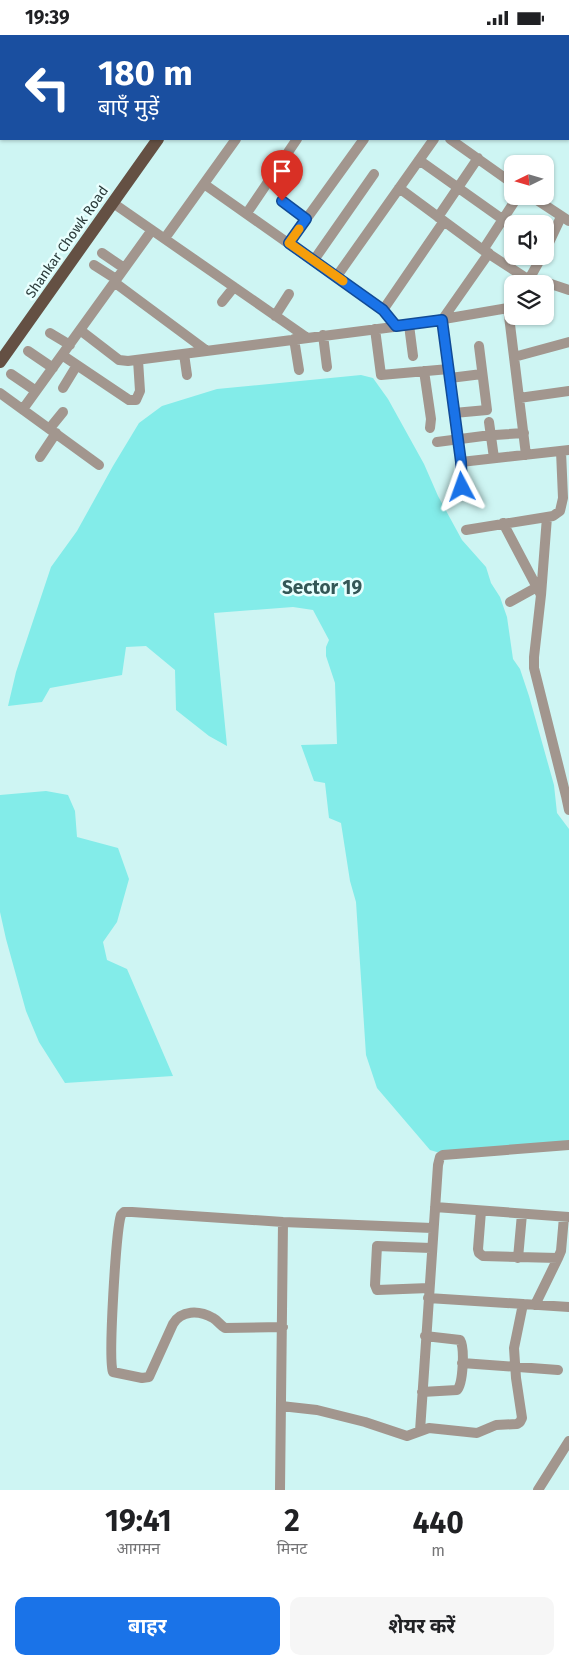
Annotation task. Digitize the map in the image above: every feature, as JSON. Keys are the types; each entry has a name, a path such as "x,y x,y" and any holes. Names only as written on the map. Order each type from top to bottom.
{"main road":[{"name":"Shankar Chowk Road","path":"0,354 150,140"},
{"name":"Shankar Chowk Road","path":"0,362 157,140"}],"street":[{"path":"165,238 235,140"},
{"path":"246,213 296,140"},
{"path":"289,243 363,140"},
{"path":"337,276 433,140"},
{"path":"451,140 504,177"},
{"path":"383,310 441,219 457,187 478,158"},
{"path":"418,161 503,219"},
{"path":"314,260 374,174"},
{"path":"204,184 383,310 396,326"},
{"path":"399,188 518,275"},
{"path":"282,201 306,219"},
{"path":"113,203 306,337"},
{"path":"462,487 461,462 442,320 486,251 512,205"},
{"path":"544,205 565,219 554,236"},
{"path":"22,409 152,230"},
{"path":"102,253 124,268"},
{"path":"94,265 207,351"},
{"path":"554,285 569,290"},
{"path":"222,302 234,287"},
{"path":"275,316 288,294"},
{"path":"80,330 119,360 138,360 409,325 504,306"},
{"path":"409,325 413,356"},
{"path":"512,325 526,455"},
{"path":"375,329 381,375 424,371 482,374"},
{"path":"50,333 70,345"},
{"path":"323,335 327,367"},
{"path":"294,339 299,370"},
{"path":"514,357 569,342"},
{"path":"454,413 487,409 479,345"},
{"path":"28,351 53,368"},
{"path":"184,354 187,375"},
{"path":"62,355 132,401 136,399 140,391 138,360"},
{"path":"63,388 77,365"},
{"path":"424,371 431,419 430,428"},
{"path":"10,373 36,391"},
{"path":"520,398 569,391"},
{"path":"0,393 53,431 64,445 99,465"},
{"path":"40,457 63,412"},
{"path":"489,422 493,435 494,458"},
{"path":"437,442 524,433"},
{"path":"461,462 565,451 560,511 553,516 466,530"},
{"path":"547,517 539,591 534,668 567,795 569,810"},
{"path":"503,523 539,591"},
{"path":"510,601 539,591"},
{"path":"420,1431 432,1228 438,1161 443,1155 569,1145"},
{"path":"435,1207 567,1217 561,1251 535,1305"},
{"path":"481,1211 478,1249 480,1255 518,1258 558,1258"},
{"path":"283,1327 225,1328 214,1318 203,1314 194,1312 184,1314 178,1317 173,1324 149,1377 142,1378 113,1372 112,1331 121,1215 124,1212 132,1212 283,1222 432,1228"},
{"path":"518,1258 522,1214"},
{"path":"280,1490 283,1222"},
{"path":"378,1227 375,1285 377,1290 428,1293 523,1304 569,1307"},
{"path":"378,1246 432,1249"},
{"path":"281,1407 322,1411 411,1436 420,1431 434,1429 472,1434 482,1432 496,1425 520,1422 522,1412 514,1366 514,1348 523,1304"},
{"path":"422,1392 454,1391 459,1389 463,1346 460,1340 425,1336"},
{"path":"462,1363 558,1370"},
{"path":"538,1490 569,1441"}],"shaded area":[{"path":"361,375 373,378 388,399 424,464 438,496 462,540 486,567 491,583 500,597 507,617 513,659 520,669 529,696 554,785 557,813 569,829 569,1141 440,1153 430,1150 377,1088 366,1055 356,902 350,881 341,823 329,818 325,783 314,781 301,745 337,744 335,683 326,656 326,647 329,640 313,610 293,607 214,613 227,746 209,736 176,710 175,670 146,646 126,647 122,675 50,688 42,702 8,706 16,672 51,567 77,531 139,423 162,406 217,389"},
{"path":"46,791 68,795 75,811 77,837 118,848 129,879 117,922 103,942 107,960 127,969 173,1076 65,1083 39,1042 26,1011 0,912 0,795"}],"slow traffic":[{"path":"299,229 289,243 343,281"}],"district":[{"name":"Sector 19","path":"322,587"}],"route":[{"path":"282,201 306,219 289,243 383,310 396,326 442,320 461,462 462,487"}]}
